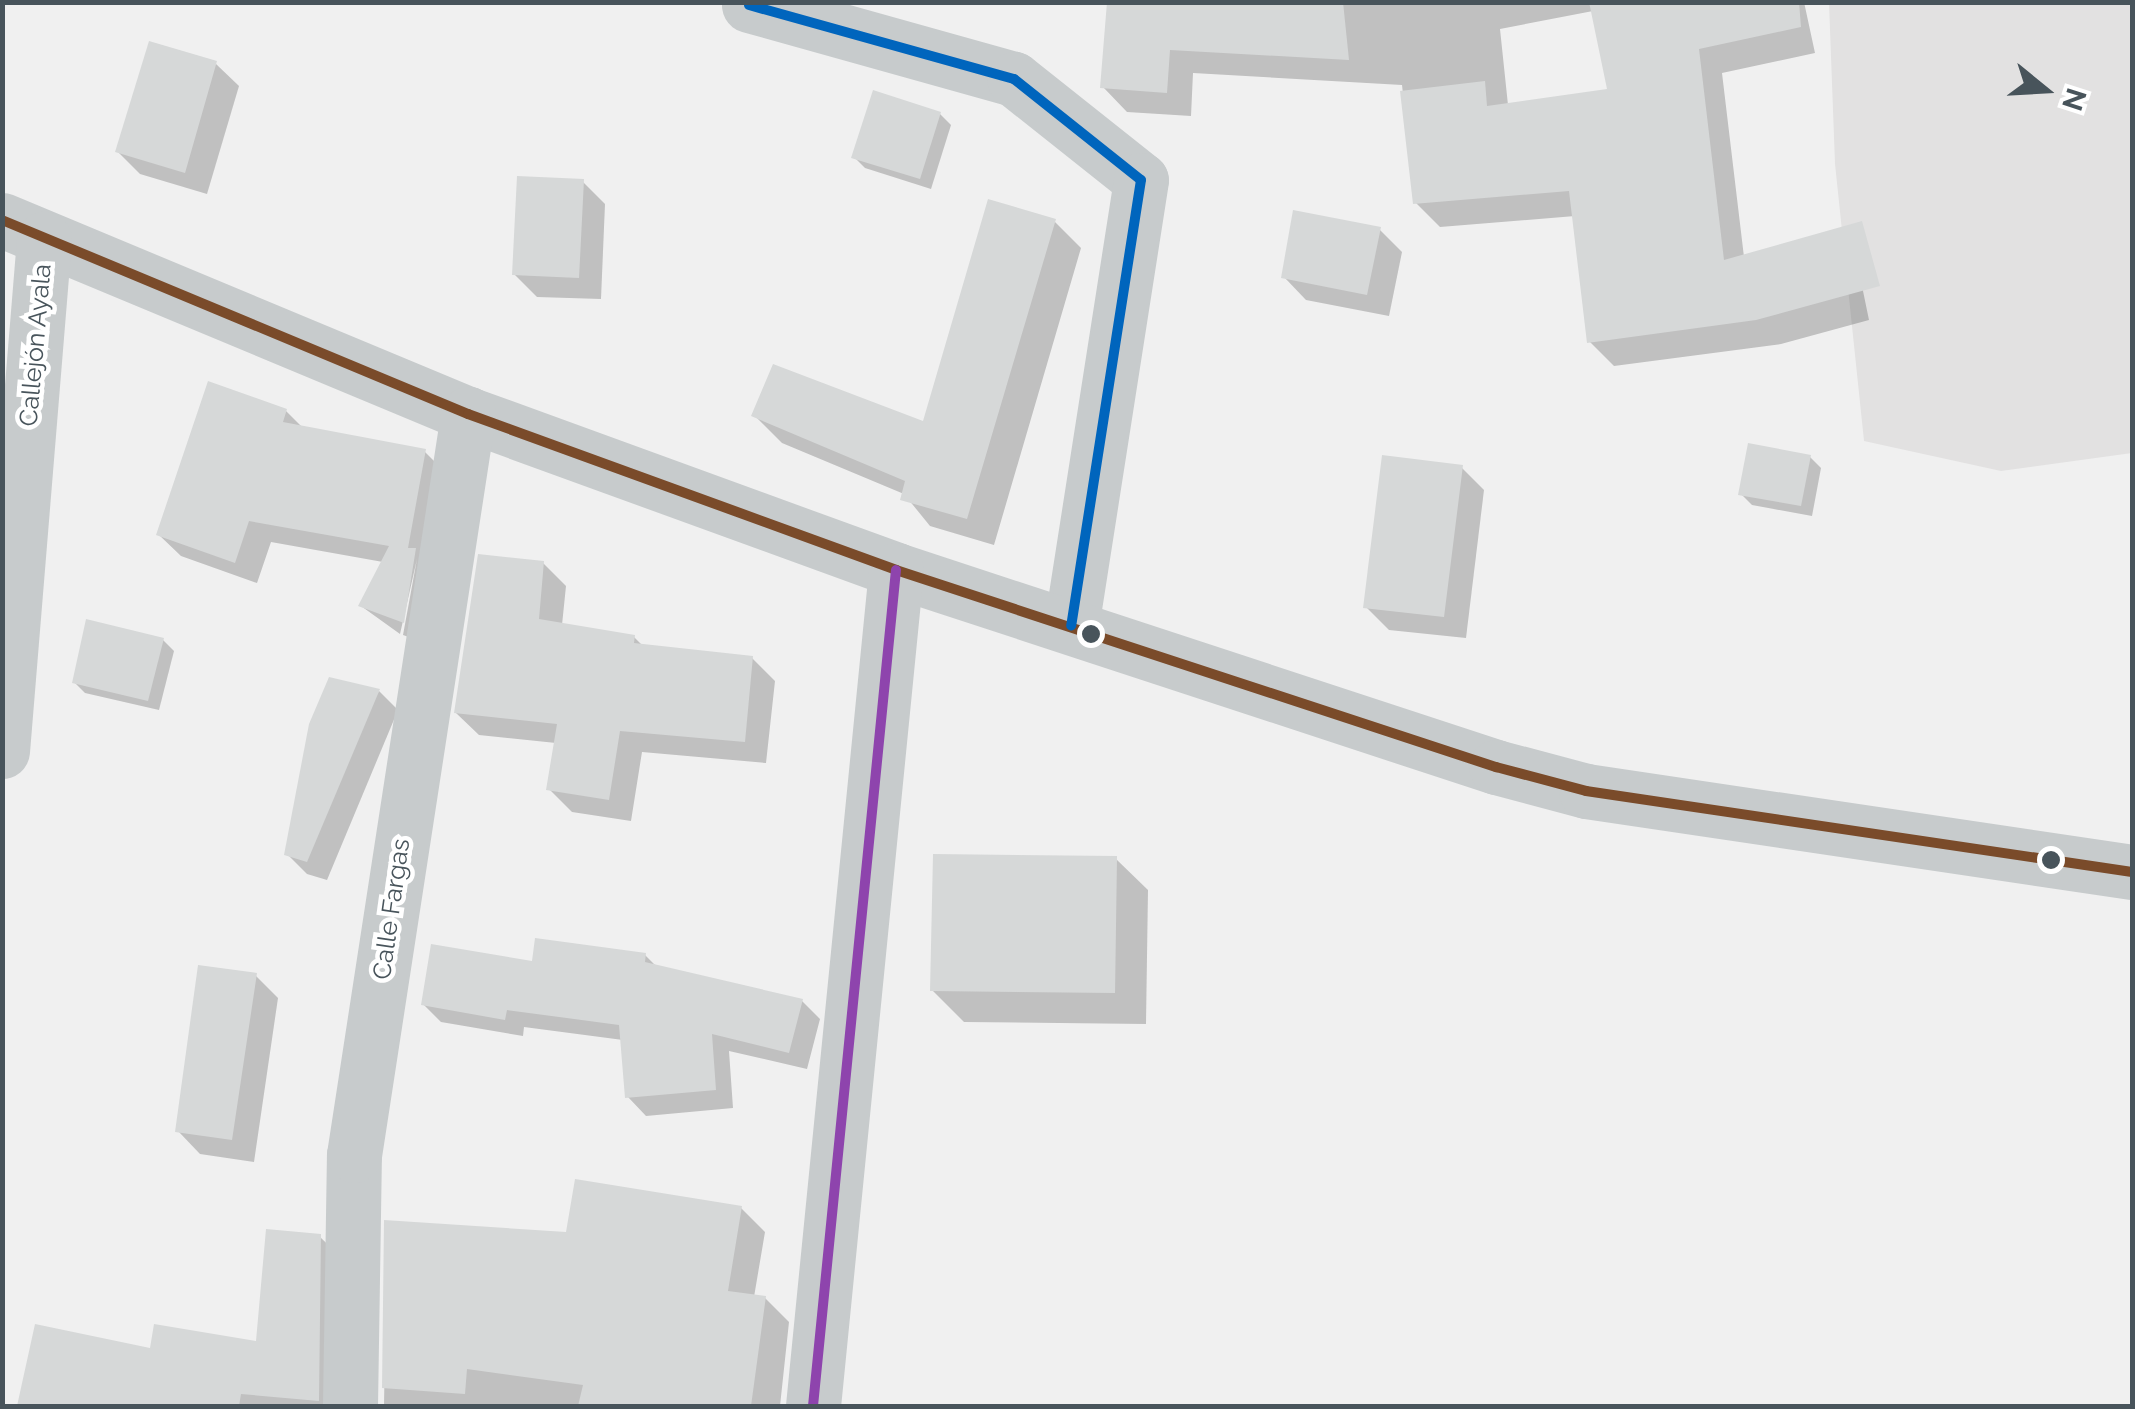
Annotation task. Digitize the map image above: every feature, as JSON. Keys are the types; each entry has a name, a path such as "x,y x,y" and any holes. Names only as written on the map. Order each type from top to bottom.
{"street":[{"path":"749,5 1014,78 1141,180 1071,626"},
{"path":"23,229 468,414 896,570 1496,767 1586,791 2132,872"},
{"name":"Callejón Ayala","path":"2,752 23,229"},
{"name":"Calle Fargas","path":"350,1406 354,1155 468,414"},
{"path":"813,1406 896,570"}],"shaded area":[{"path":"1829,3 2132,3 2132,453 2001,471 1864,441 1835,164"}],"building":[{"path":"1107,2 1343,2 1349,60 1170,50 1167,93 1100,88"},
{"path":"1589,2 1799,2 1801,27 1699,49 1724,260 1862,221 1880,286 1756,320 1587,343 1569,191 1413,204 1400,91 1485,81 1487,106 1607,89"},
{"path":"149,41 217,61 185,173 115,152"},
{"path":"873,90 941,112 920,179 851,158"},
{"path":"517,176 584,179 579,278 512,275"},
{"path":"988,199 1056,219 967,519 900,500 905,481 751,416 773,364 923,421"},
{"path":"1293,210 1381,227 1367,295 1281,278"},
{"path":"208,381 287,409 283,422 426,449 408,548 416,548 404,623 358,606 389,546 249,521 235,563 156,535"},
{"path":"1748,443 1811,455 1801,506 1738,495"},
{"path":"1382,455 1463,465 1444,617 1363,608"},
{"path":"478,554 544,561 539,619 635,635 634,643 753,656 745,742 620,731 609,800 546,790 557,724 454,713"},
{"path":"86,619 164,638 148,701 72,683"},
{"path":"329,677 380,689 307,862 284,855 309,724"},
{"path":"933,854 1117,856 1115,993 930,991"},
{"path":"535,938 646,953 645,962 803,999 789,1053 712,1034 716,1090 625,1098 619,1025 507,1010 505,1020 421,1005 431,944 532,961"},
{"path":"198,965 257,973 232,1140 175,1132"},
{"path":"575,1179 742,1206 728,1291 766,1296 751,1406 578,1406 583,1385 467,1369 465,1394 382,1388 384,1220 566,1232"},
{"path":"266,1229 321,1234 319,1401 241,1394 239,1406 17,1406 35,1324 150,1348 154,1324 256,1341"}],"transit line":[{"path":"749,5 1014,79 1141,180 1071,626"},
{"path":"2,220 468,414 896,570 1496,767 1586,791 2132,872"},
{"path":"813,1406 896,570"}]}
